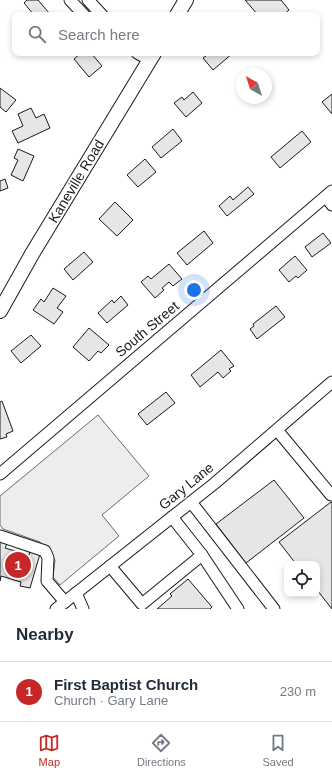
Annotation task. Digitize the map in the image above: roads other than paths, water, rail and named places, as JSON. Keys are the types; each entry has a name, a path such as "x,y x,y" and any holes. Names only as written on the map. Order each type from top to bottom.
{"main road":[{"path":"179,12 186,0"},
{"name":"Kaneville Road","path":"0,311 32,254 152,57"}],"street":[{"path":"70,0 81,12"},
{"path":"88,0 99,12"},
{"name":"South Street","path":"0,474 330,197"},
{"name":"Gary Lane","path":"60,606 191,502 332,382"},
{"path":"277,430 332,495"},
{"path":"191,502 274,609"},
{"path":"172,517 202,555 238,609"},
{"path":"0,536 45,551 48,558 47,581 60,606"},
{"path":"110,566 144,606 202,555"},
{"path":"76,593 83,609"}],"place":[{"name":"First Baptist Church","path":"18,565"}]}
